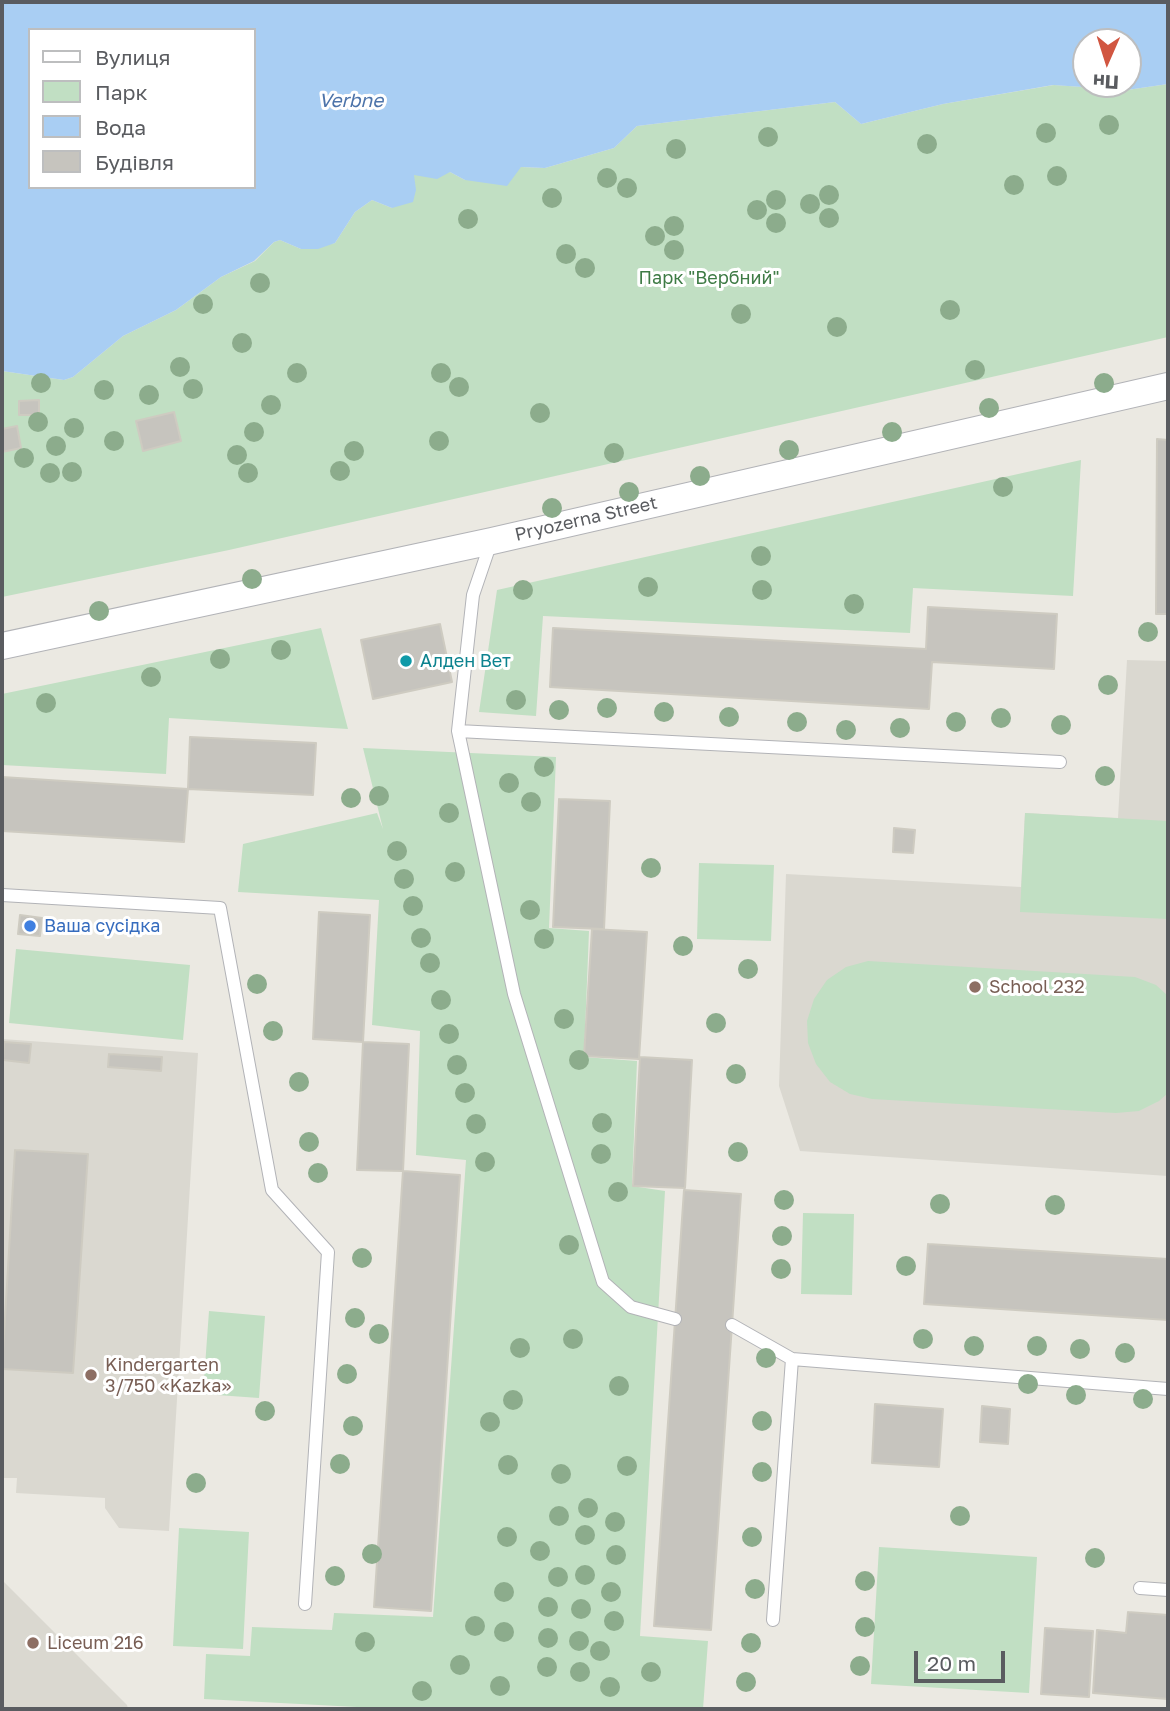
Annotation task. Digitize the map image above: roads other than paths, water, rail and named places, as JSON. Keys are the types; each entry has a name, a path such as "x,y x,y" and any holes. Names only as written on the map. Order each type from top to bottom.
{"street":[{"name":"Pryozerna Street","path":"2,646 492,541 1168,386"}],"lane":[{"path":"492,541 472,595 458,731 514,994 603,1282 631,1307 675,1319"},
{"path":"458,731 1060,762"},
{"path":"2,895 220,908 272,1191 328,1252 305,1604"},
{"path":"732,1325 792,1359 1168,1390"},
{"path":"773,1620 792,1359"},
{"path":"1140,1588 1168,1590"}],"water":[{"name":"Verbne","path":"2,2 1168,2 1168,84 1142,88 1142,28 1072,28 1072,86 1053,85 943,104 861,124 835,102 637,126 614,148 545,168 521,167 507,186 465,180 450,172 437,179 414,175 416,190 413,202 392,208 372,200 355,212 335,243 318,249 301,249 280,240 274,242 254,261 221,277 176,310 123,336 73,377 64,380 2,371"}],"place":[{"name":"Алден Вет","path":"406,661"},
{"name":"Ваша сусідка","path":"30,926"},
{"name":"School 232","path":"975,987"},
{"name":"Kindergarten 3/750 «Kazka»","path":"91,1375"},
{"name":"Liceum 216","path":"33,1643"}],"park label":[{"name":"Парк \"Вербний\"","path":"709,278"}]}
